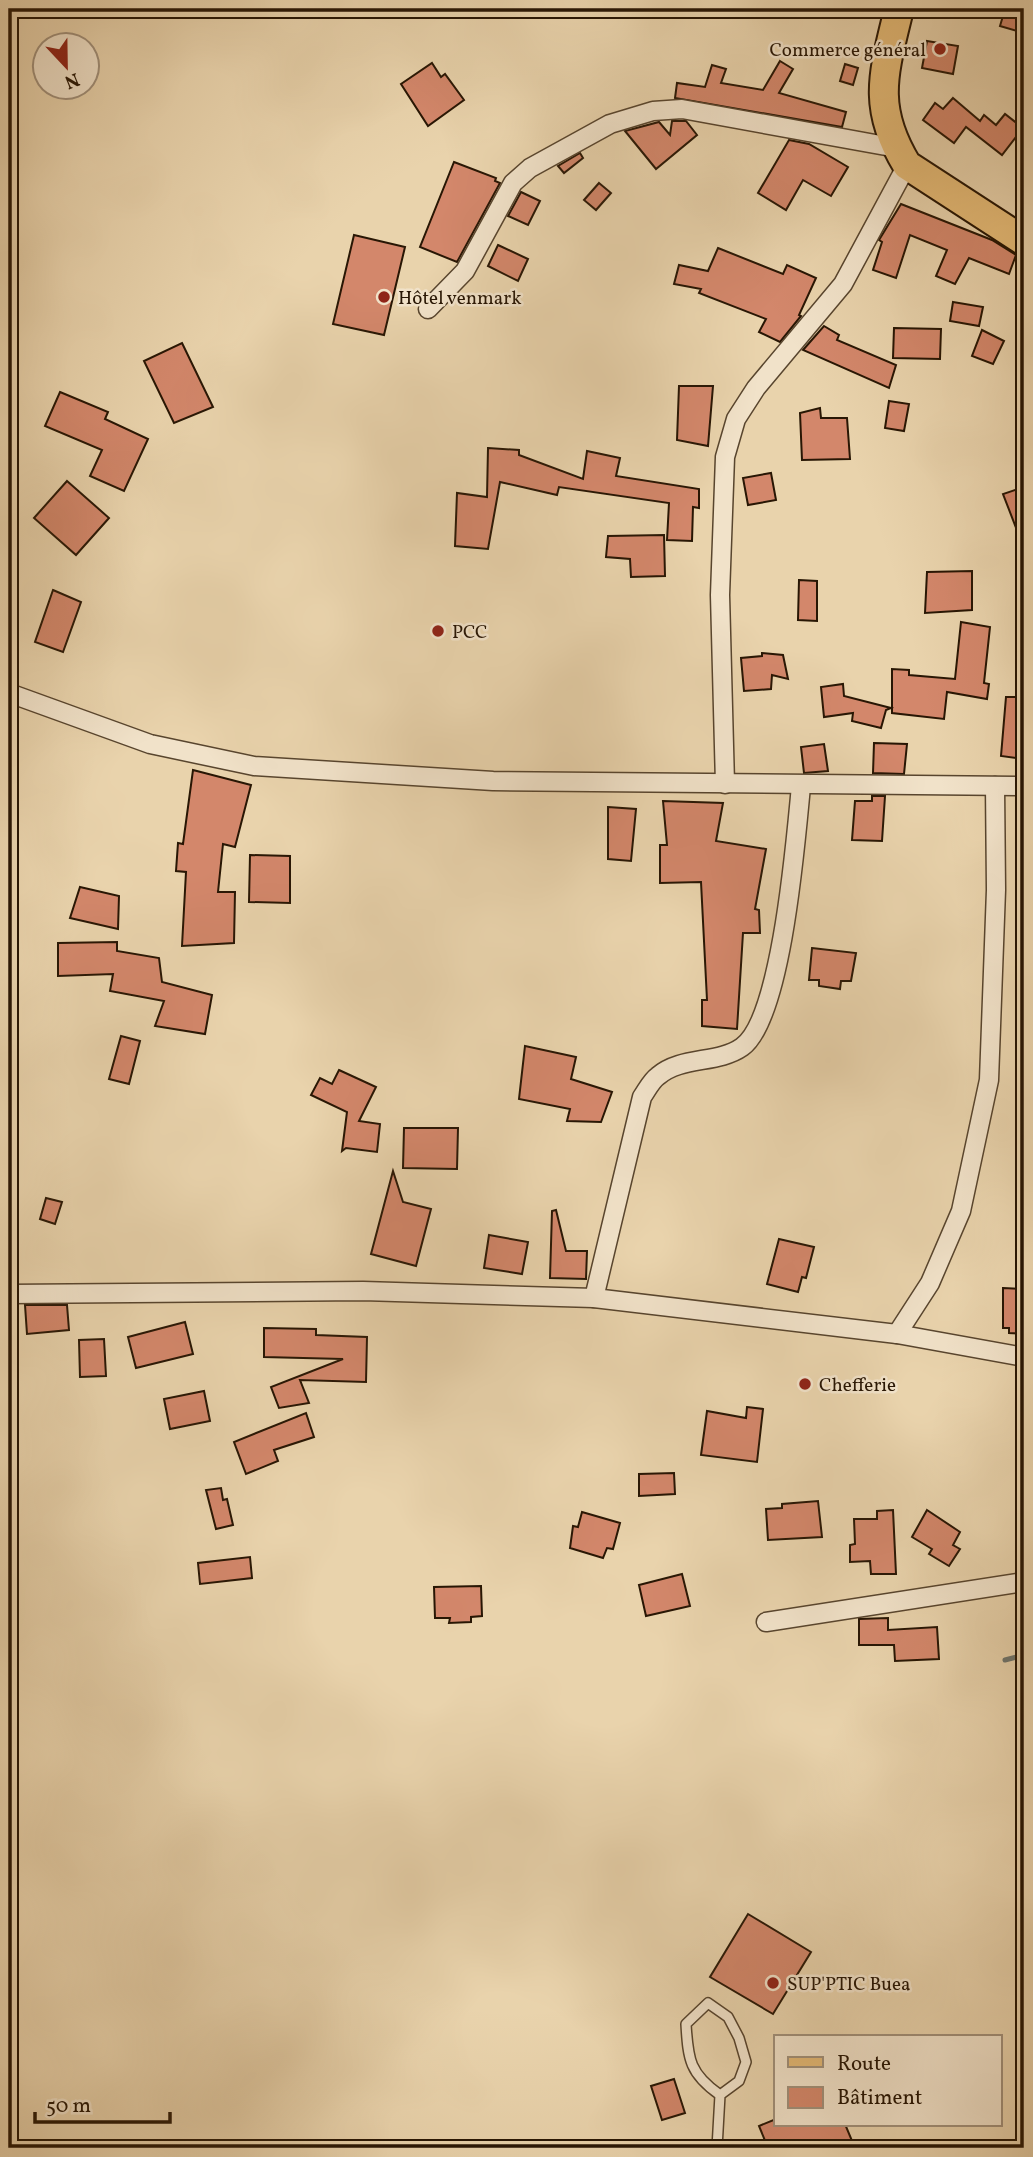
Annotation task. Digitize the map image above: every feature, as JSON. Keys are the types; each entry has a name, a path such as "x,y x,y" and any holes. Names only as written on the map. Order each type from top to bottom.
{"main road":[{"path":"899,9 884,76 884,114 902,156 1024,241"}],"street":[{"path":"428,309 465,271 513,183 530,168 610,124 653,111 682,110 902,156 842,284 757,388 736,419 725,457 720,595 725,784"},
{"path":"9,693 150,744 254,766 492,781 1024,786"},
{"path":"594,1298 642,1097 657,1076 670,1068 734,1053 752,1040 761,1019 789,909 801,786"},
{"path":"897,1334 930,1283 961,1211 989,1080 996,890 995,786"},
{"path":"9,1294 363,1292 594,1298 897,1334 1024,1357"},
{"path":"766,1622 1024,1582"}],"lane":[{"path":"708,2003 728,2017 739,2038 746,2062 739,2081 720,2095 699,2080 687,2055 686,2024 708,2003"},
{"path":"717,2148 720,2095"}],"building":[{"path":"1005,9 1024,9 1024,33 1000,26"},
{"path":"927,41 958,46 953,74 922,68"},
{"path":"780,61 793,69 779,93 846,112 842,127 675,98 677,83 705,87 712,65 726,69 721,83 763,90"},
{"path":"432,63 441,77 445,74 464,100 428,126 401,84"},
{"path":"845,64 858,68 853,85 840,81"},
{"path":"953,98 980,121 984,115 996,125 1005,114 1023,128 1002,155 966,127 954,143 923,120 935,103 943,109"},
{"path":"672,121 686,121 697,135 656,169 625,131 659,122 670,135"},
{"path":"789,140 809,144 848,167 831,196 803,180 786,210 758,193"},
{"path":"580,153 583,158 564,173 558,166"},
{"path":"454,162 496,178 495,181 500,183 457,262 420,247"},
{"path":"599,183 611,193 596,210 584,200"},
{"path":"521,192 540,201 528,225 508,216"},
{"path":"901,204 992,240 1016,255 1009,274 969,258 955,284 936,276 947,250 910,235 896,278 873,270 882,242 879,240"},
{"path":"354,235 405,247 384,335 333,324"},
{"path":"498,245 528,259 518,281 488,266"},
{"path":"718,248 783,274 787,265 816,278 799,315 801,316 780,342 759,332 766,319 699,293 701,289 674,284 679,265 708,271"},
{"path":"953,302 983,307 979,326 950,321"},
{"path":"824,326 839,335 837,340 896,365 889,388 803,350"},
{"path":"894,328 941,329 940,359 893,358"},
{"path":"982,330 1004,341 993,364 972,356"},
{"path":"182,343 213,407 174,423 144,361"},
{"path":"679,386 713,386 708,446 677,440"},
{"path":"60,392 108,412 105,419 148,439 124,491 90,476 102,450 45,426"},
{"path":"889,401 909,404 904,431 885,428"},
{"path":"820,408 821,418 847,418 850,459 802,460 800,413"},
{"path":"488,448 519,450 519,455 583,479 587,451 620,458 616,476 699,489 699,508 693,507 692,541 667,540 669,503 559,487 557,495 500,482 488,549 455,546 457,493 487,497"},
{"path":"771,473 776,500 748,505 743,478"},
{"path":"67,481 109,518 76,555 34,518"},
{"path":"1024,487 1024,546 1023,546 1003,494"},
{"path":"664,535 665,576 631,577 630,559 606,557 608,536"},
{"path":"972,571 972,610 925,613 927,572"},
{"path":"799,580 817,581 817,621 798,620"},
{"path":"53,590 81,602 63,652 35,642"},
{"path":"961,622 990,627 984,683 989,684 987,699 947,692 944,719 892,713 892,669 909,670 909,675 955,679"},
{"path":"762,653 783,655 788,679 772,675 771,689 744,691 741,658 762,656"},
{"path":"843,684 844,696 891,708 886,710 881,728 852,721 853,713 824,717 821,687"},
{"path":"1006,697 1024,697 1024,759 1001,756"},
{"path":"874,743 907,744 904,774 873,773"},
{"path":"824,744 828,771 804,773 801,747"},
{"path":"193,770 251,785 235,847 223,844 218,892 235,892 234,943 182,946 186,872 176,871 178,843 183,844"},
{"path":"872,796 885,796 882,841 852,840 855,801 872,801"},
{"path":"663,801 723,803 716,841 766,849 755,909 759,910 760,933 743,933 737,1029 702,1026 702,1000 707,1000 701,882 660,883 660,845 667,845"},
{"path":"608,807 636,809 631,861 608,859"},
{"path":"250,855 290,856 290,903 249,902"},
{"path":"80,887 119,896 118,929 70,918"},
{"path":"117,942 117,951 159,958 162,982 212,995 205,1034 155,1026 164,1001 110,991 113,974 58,976 58,943"},
{"path":"812,948 856,953 851,981 841,981 840,989 819,986 819,980 809,980"},
{"path":"121,1036 140,1041 129,1084 109,1079"},
{"path":"525,1046 576,1057 571,1079 612,1092 601,1122 567,1121 570,1109 519,1099"},
{"path":"339,1070 376,1087 359,1121 380,1124 377,1152 346,1148 342,1151 347,1112 311,1095 320,1078 332,1084"},
{"path":"404,1128 458,1128 457,1169 403,1168"},
{"path":"393,1171 403,1202 431,1209 416,1266 371,1254"},
{"path":"46,1198 62,1202 55,1224 40,1219"},
{"path":"556,1210 566,1251 587,1251 586,1279 550,1278 552,1211"},
{"path":"489,1235 528,1242 522,1274 484,1268"},
{"path":"779,1239 814,1247 806,1278 802,1277 798,1292 767,1284"},
{"path":"1003,1288 1024,1289 1024,1334 1009,1333 1009,1328 1003,1328"},
{"path":"25,1305 67,1305 69,1330 27,1334"},
{"path":"185,1322 193,1354 136,1368 128,1337"},
{"path":"264,1328 316,1329 316,1335 367,1337 366,1382 300,1380 309,1403 279,1408 271,1387 343,1359 264,1357"},
{"path":"104,1339 106,1376 80,1377 79,1340"},
{"path":"204,1391 210,1421 170,1429 164,1399"},
{"path":"747,1407 763,1409 757,1462 701,1455 707,1411 746,1418"},
{"path":"306,1413 314,1437 274,1450 278,1461 246,1474 234,1442"},
{"path":"674,1473 675,1494 639,1496 639,1474"},
{"path":"221,1488 223,1500 227,1499 233,1525 216,1529 206,1490"},
{"path":"818,1501 822,1537 768,1540 766,1509 782,1508 782,1504"},
{"path":"893,1510 896,1574 871,1574 870,1561 850,1562 850,1545 855,1544 854,1519 877,1519 877,1511"},
{"path":"927,1510 960,1532 953,1545 960,1549 949,1566 929,1554 932,1549 912,1537"},
{"path":"582,1512 620,1523 613,1549 607,1548 603,1558 570,1548 573,1526 578,1527"},
{"path":"250,1557 252,1578 200,1584 198,1563"},
{"path":"682,1574 690,1606 646,1616 639,1585"},
{"path":"481,1586 482,1616 471,1617 471,1622 449,1623 450,1618 435,1618 434,1587"},
{"path":"888,1618 888,1630 937,1627 939,1659 895,1661 894,1645 859,1645 859,1619"},
{"path":"748,1914 811,1952 773,2014 710,1977"},
{"path":"674,2079 685,2113 662,2120 651,2086"},
{"path":"774,2120 774,2126 846,2126 855,2148 768,2148 759,2126"}],"waterway":[{"path":"1005,1660 1024,1655"}],"place":[{"name":"Commerce général","path":"940,49"},
{"name":"Hôtel venmark","path":"384,297"},
{"name":"PCC","path":"438,631"},
{"name":"Chefferie","path":"805,1384"},
{"name":"SUP'PTIC Buea","path":"773,1983"}]}
